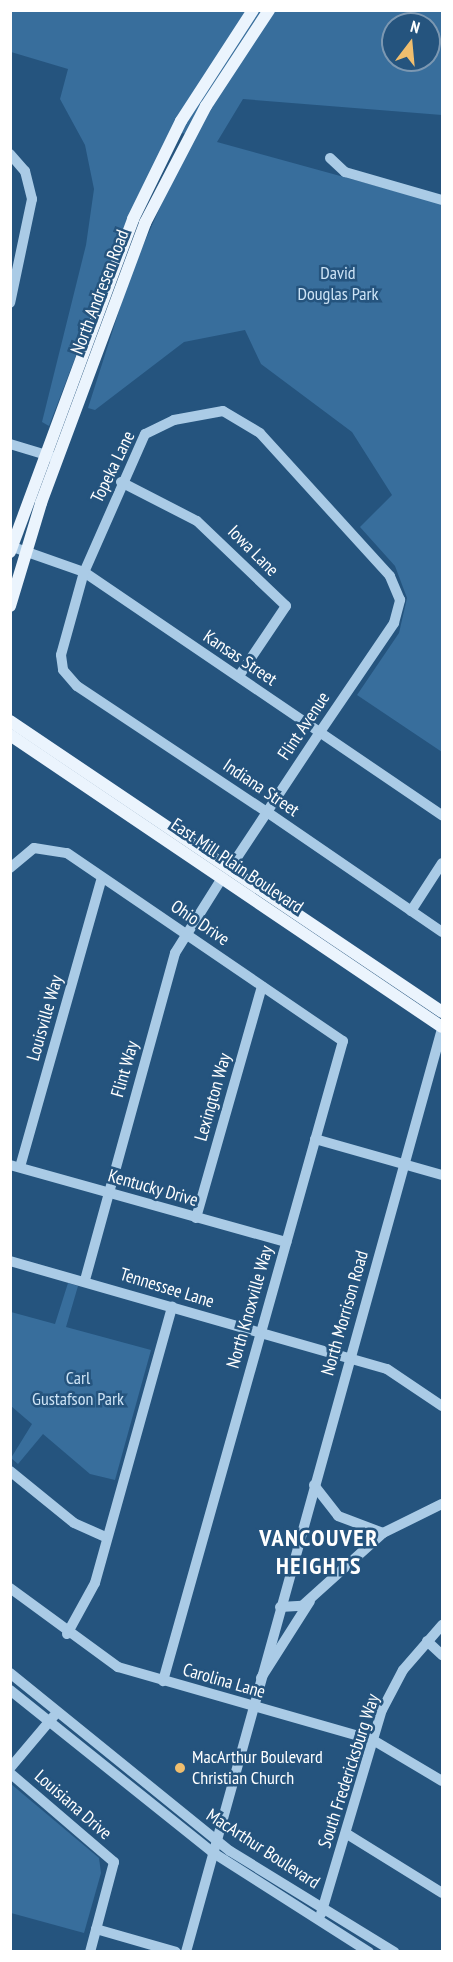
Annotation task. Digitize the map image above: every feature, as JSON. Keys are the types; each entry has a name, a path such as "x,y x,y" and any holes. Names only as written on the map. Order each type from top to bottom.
{"main road":[{"name":"North Andresen Road","path":"51,456 145,192 202,86 253,10"},
{"name":"North Andresen Road","path":"10,606 14,549 157,196 206,106 269,10"},
{"name":"East Mill Plain Boulevard","path":"10,721 442,1028"},
{"name":"East Mill Plain Boulevard","path":"10,735 442,1012"}],"street":[{"path":"10,154 25,171 32,199 10,303"},
{"path":"330,158 345,172 442,200"},
{"name":"Topeka Lane","path":"63,670 61,655 84,572 121,482 145,434 157,426 223,411 237,415 260,433 390,576 400,600"},
{"path":"10,444 51,456"},
{"name":"Iowa Lane","path":"121,482 196,521 286,606 239,676"},
{"name":"Kansas Street","path":"14,549 84,572 442,815"},
{"name":"Flint Avenue","path":"226,873 394,623 400,600"},
{"name":"Indiana Street","path":"63,670 77,686 442,932"},
{"name":"Ohio Drive","path":"10,868 34,848 56,848 342,1041"},
{"path":"411,911 442,864"},
{"name":"Flint Way","path":"85,1280 108,1192 184,933 226,873"},
{"name":"Louisville Way","path":"15,1166 102,878"},
{"name":"Lexington Way","path":"196,1218 262,986"},
{"name":"North Morrison Road","path":"186,1952 215,1839 442,1028"},
{"name":"North Knoxville Way","path":"163,1681 342,1041"},
{"path":"315,1139 442,1175"},
{"name":"Kentucky Drive","path":"15,1166 286,1242"},
{"name":"Tennessee Lane","path":"10,1261 85,1280 350,1358 411,1381 442,1406"},
{"path":"67,1634 89,1600 172,1307"},
{"path":"10,1471 74,1523 107,1538"},
{"path":"314,1485 338,1516 383,1533"},
{"path":"259,1681 310,1601 383,1533 442,1504"},
{"name":"Carolina Lane","path":"10,1588 67,1634 118,1667 373,1740 442,1781"},
{"path":"280,1607 293,1610 310,1601"},
{"name":"South Fredericksburg Way","path":"319,1920 347,1834 373,1740 403,1670 442,1625"},
{"path":"427,1641 442,1655"},
{"name":"MacArthur Boulevard","path":"10,1673 215,1839 394,1952"},
{"name":"MacArthur Boulevard","path":"10,1690 212,1852 369,1952"},
{"path":"10,1768 58,1712"},
{"name":"Louisiana Drive","path":"10,1773 114,1862 96,1929"},
{"path":"347,1834 442,1893"},
{"path":"90,1952 96,1929 177,1952"}],"green space":[{"name":"David Douglas Park","path":"10,11 442,11 442,115 243,99 217,142 442,204 442,752 357,695 399,633 407,598 395,566 360,527 392,495 352,432 261,364 245,330 184,342 95,410 88,408 132,270 192,136 172,130 98,298 49,426 42,422 86,245 94,189 85,145 60,99 68,69 11,52"},
{"name":"Carl Gustafson Park","path":"68,1283 78,1286 66,1327 151,1350 115,1480 90,1474 43,1434 18,1464 11,1458 32,1424 11,1406 11,1312 55,1324"},
{"path":"11,1784 99,1858 101,1873 84,1933 11,1913"}],"place":[{"name":"MacArthur Boulevard Christian Church","path":"180,1768"}],"district":[{"name":"VANCOUVER HEIGHTS","path":"319,1552"}]}
